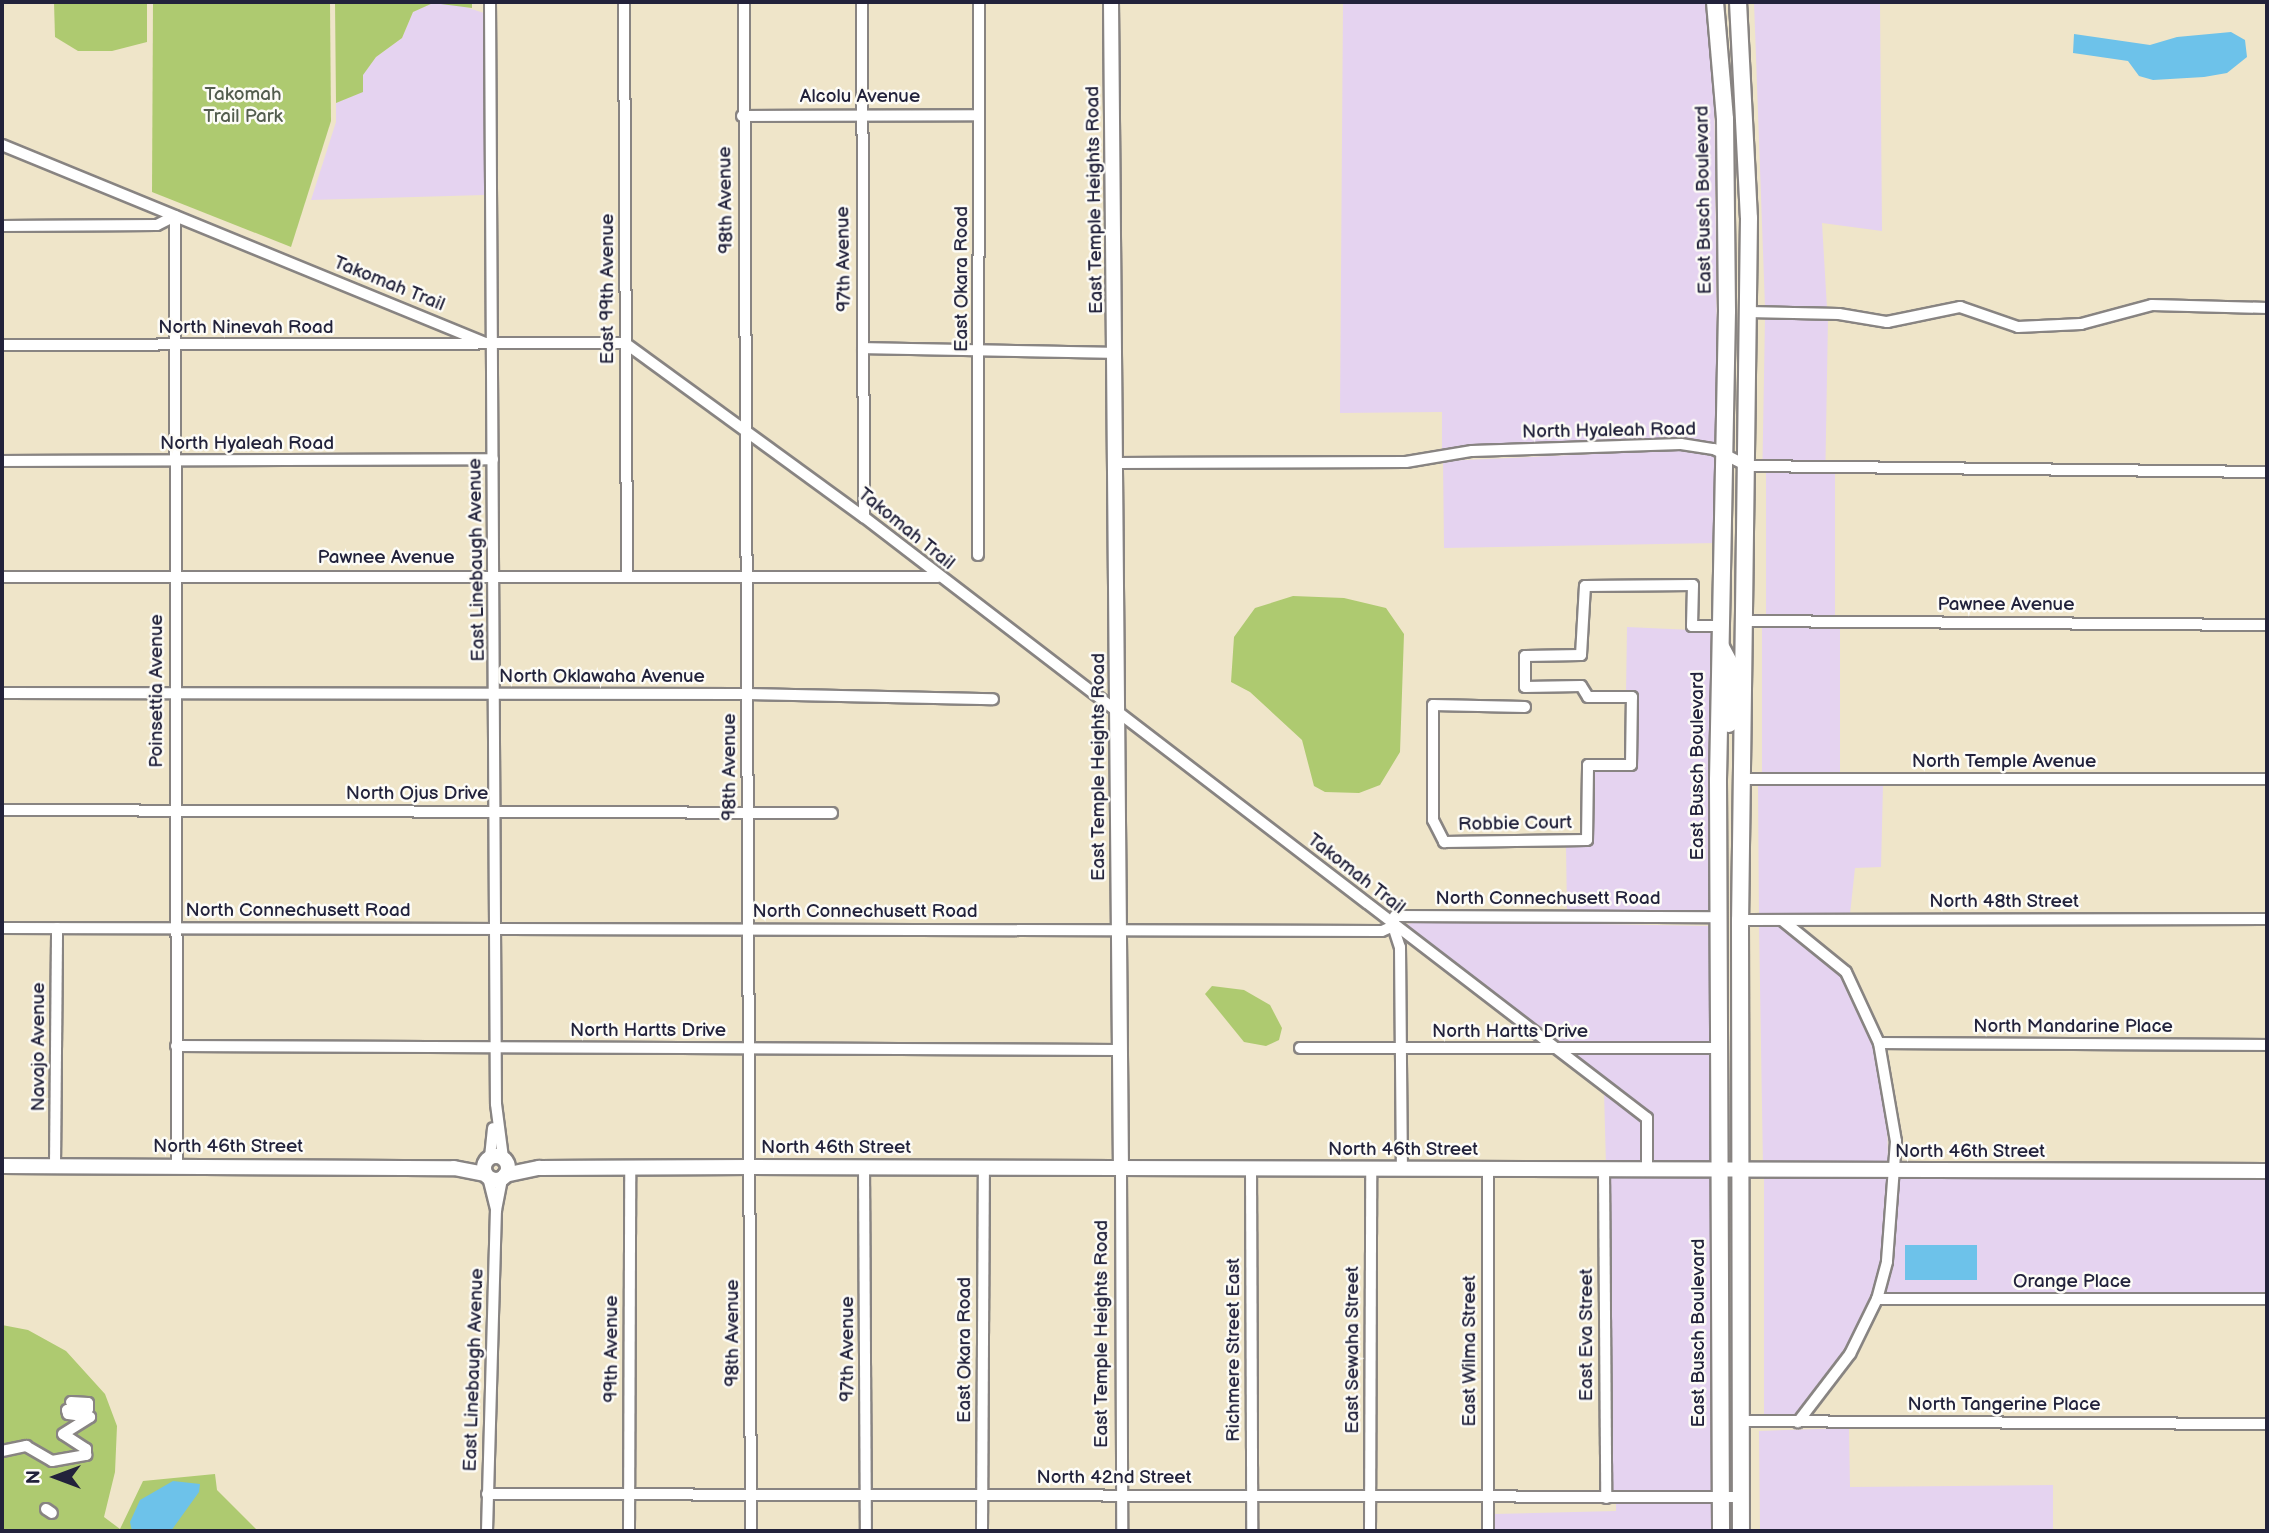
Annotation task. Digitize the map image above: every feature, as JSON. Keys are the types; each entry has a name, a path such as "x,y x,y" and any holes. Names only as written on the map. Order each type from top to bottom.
{"main road":[{"name":"East Busch Boulevard","path":"1715,2 1725,119 1724,452 1718,780 1721,1531"},
{"path":"1738,2 1749,218 1740,897 1741,1531"},
{"path":"1725,119 1734,148 1738,200 1749,218"},
{"path":"1720,645 1731,666 1729,756 1741,779"},
{"path":"1718,780 1734,810 1733,881 1740,897"},
{"path":"1718,917 1730,931 1733,944 1733,1009 1741,1021"}],"street":[{"name":"East Linebaugh Avenue","path":"487,1531 497,1300 496,576 491,345 490,2"},
{"name":"East 99th Avenue","path":"624,2 627,576"},
{"name":"98th Avenue","path":"744,2 742,116 749,577 747,810 750,929 751,1531"},
{"name":"97th Avenue","path":"862,2 860,114 864,517"},
{"name":"East Okara Road","path":"978,555 979,2"},
{"name":"East Temple Heights Road","path":"1111,2 1116,353 1122,1531"},
{"name":"Alcolu Avenue","path":"742,116 979,115"},
{"name":"Takomah Trail","path":"2,145 491,345 625,343 864,517 938,577 1118,711 1393,926 1561,1049 1647,1118 1647,1171"},
{"path":"2,226 157,225 175,216"},
{"name":"Poinsettia Avenue","path":"175,216 173,462 177,1166"},
{"path":"1748,312 1839,314 1887,322 1960,307 2018,327 2081,324 2152,305 2267,308"},
{"name":"North Ninevah Road","path":"2,345 491,345"},
{"path":"863,348 980,348 1116,353"},
{"name":"North Hyaleah Road","path":"1116,463 1406,462 1472,451 1681,444 1724,452 1747,466"},
{"name":"North Hyaleah Road","path":"2,461 493,460"},
{"path":"1747,466 2267,472"},
{"name":"Pawnee Avenue","path":"2,577 938,577"},
{"name":"Robbie Court","path":"1525,707 1433,705 1433,820 1444,842 1587,840 1588,765 1631,765 1633,697 1588,697 1581,686 1525,687 1525,656 1581,655 1585,586 1693,585 1692,626 1719,626"},
{"name":"Pawnee Avenue","path":"1745,621 2267,625"},
{"name":"North Oklawaha Avenue","path":"2,693 747,694 993,699"},
{"name":"North Temple Avenue","path":"1741,779 2267,779"},
{"name":"North Ojus Drive","path":"2,810 747,810 832,813"},
{"name":"North Connechusett Road","path":"2,928 1382,931 1393,926 1395,916 1718,917"},
{"name":"North 48th Street","path":"1740,920 2267,919"},
{"path":"1782,920 1846,972 1880,1043 1894,1119 1894,1172 1887,1262 1877,1299 1850,1354 1798,1422"},
{"path":"1393,926 1400,947 1402,1169"},
{"name":"Navajo Avenue","path":"55,1166 57,928"},
{"name":"North Mandarine Place","path":"1880,1043 2267,1045"},
{"name":"North Hartts Drive","path":"176,1046 1119,1050"},
{"name":"North Hartts Drive","path":"1300,1048 1720,1048"},
{"name":"North 46th Street","path":"2,1166 2267,1171"},
{"name":"99th Avenue","path":"629,1531 630,1167"},
{"name":"97th Avenue","path":"864,1168 866,1531"},
{"name":"East Okara Road","path":"982,1531 984,1168"},
{"name":"Richmere Street East","path":"1251,1168 1252,1531"},
{"name":"East Sewaha Street","path":"1370,1531 1371,1169"},
{"name":"East Wilma Street","path":"1488,1170 1488,1531"},
{"name":"East Eva Street","path":"1604,1171 1606,1499"},
{"name":"Orange Place","path":"1877,1299 2267,1299"},
{"path":"2,1451 26,1446 52,1461 86,1455 86,1449 63,1434 90,1417 68,1414 68,1410 88,1409 88,1403 71,1402"},
{"name":"North Tangerine Place","path":"1741,1421 2267,1424"},
{"name":"North 42nd Street","path":"487,1494 1252,1495 1606,1499 1741,1497"}],"shaded area":[{"path":"1343,2 1709,2 1714,74 1718,444 1681,439 1442,450 1442,412 1340,413"},
{"path":"1754,2 1880,2 1882,231 1822,223 1827,308 1765,307"},
{"path":"433,3 453,3 484,13 484,195 311,200 336,122 336,103 362,92 362,76 376,57 402,38 413,12"},
{"path":"1765,318 1828,319 1825,462 1763,461"},
{"path":"1681,450 1718,456 1716,543 1444,548 1443,461"},
{"path":"1766,472 1835,472 1835,616 1766,616"},
{"path":"1627,627 1714,631 1712,915 1567,913 1566,846 1593,845 1594,771 1631,770 1637,765 1639,693 1626,692"},
{"path":"1762,627 1840,627 1840,774 1762,774"},
{"path":"1758,785 1883,785 1881,867 1855,868 1850,914 1759,915"},
{"path":"1424,921 1712,926 1714,1043 1563,1044 1401,925"},
{"path":"1759,925 1780,925 1841,975 1873,1044 1887,1108 1888,1166 1763,1166"},
{"path":"1714,1054 1715,1166 1653,1165 1651,1115 1576,1055"},
{"path":"1604,1092 1641,1121 1641,1165 1606,1165"},
{"path":"1610,1176 1715,1176 1715,1493 1610,1493"},
{"path":"1764,1176 1887,1177 1881,1261 1871,1298 1844,1352 1795,1416 1764,1416"},
{"path":"1899,1177 2267,1177 2267,1294 1885,1294 1893,1263"},
{"path":"1849,1428 1850,1487 2053,1485 2053,1531 1760,1531 1759,1431"},
{"path":"1713,1503 1713,1531 1494,1531 1494,1514 1616,1511 1616,1504"}],"green space":[{"path":"54,2 147,2 147,42 112,51 78,51 55,37"},
{"name":"Takomah Trail Park","path":"153,2 330,2 331,121 291,247 152,192"},
{"path":"335,2 472,2 472,8 433,3 413,12 402,38 376,57 363,75 363,92 336,103"},
{"path":"1293,596 1344,598 1386,608 1404,634 1400,752 1380,785 1359,793 1325,792 1314,786 1302,740 1250,692 1231,682 1234,637 1255,608"},
{"path":"1212,986 1244,990 1270,1005 1282,1028 1279,1040 1266,1046 1244,1042 1205,994"},
{"path":"2,1325 28,1330 66,1351 105,1394 117,1426 115,1472 104,1517 120,1529 143,1481 215,1474 217,1490 258,1531 2,1531"}],"water":[{"path":"2231,32 2245,40 2247,57 2227,73 2204,77 2153,80 2139,76 2128,61 2073,53 2074,34 2150,45 2177,37"},
{"path":"1905,1245 1977,1245 1977,1280 1905,1280"},
{"path":"173,1481 200,1484 199,1492 171,1531 132,1531 130,1522 140,1500"}]}
